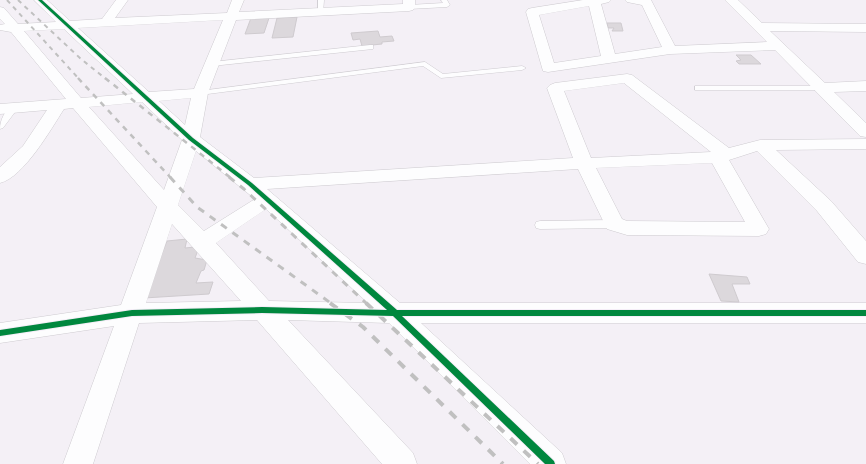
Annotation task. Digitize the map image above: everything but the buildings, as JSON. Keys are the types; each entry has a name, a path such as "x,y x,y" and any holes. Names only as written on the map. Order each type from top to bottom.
{"street":[{"path":"40,0 191,139 268,199 395,313 551,464"},
{"path":"106,23 122,0"},
{"path":"78,464 132,313 191,139 200,93 238,0"},
{"path":"631,0 646,2 670,50"},
{"path":"731,0 866,132"},
{"path":"609,59 599,1 532,12 548,68 609,59 670,50 778,46"},
{"path":"7,28 232,17 321,6 409,3"},
{"path":"0,11 7,28 67,103 167,208 202,242 402,464"},
{"path":"759,27 866,28"},
{"path":"627,78 722,156 759,229 627,228 614,224 584,163 555,88 627,78"},
{"path":"821,88 866,86"},
{"path":"7,108 200,93"},
{"path":"0,177 29,150 67,103"},
{"path":"250,184 722,156 760,145 866,144"},
{"path":"760,145 824,206 866,256"},
{"path":"202,242 268,199"},
{"path":"0,333 132,313 262,310 395,313 866,313"}],"lane":[{"path":"409,3 447,5 444,0"},
{"path":"212,64 370,47"},
{"path":"200,93 425,64 441,76 522,68"},
{"path":"698,88 821,88"},
{"path":"0,126 7,108"},
{"path":"540,225 614,224"}],"railway":[{"path":"7,0 79,79"},
{"path":"18,0 81,59 106,79"},
{"path":"78,78 171,178"},
{"path":"105,78 231,178"},
{"path":"170,177 197,207 332,304"},
{"path":"229,177 244,189 367,304"},
{"path":"330,303 363,327 503,464"},
{"path":"366,303 538,464"}],"cycle path":[{"path":"40,0 191,139 250,184 395,313 551,464"},
{"path":"0,333 132,313 262,310 395,313 866,313"}]}
